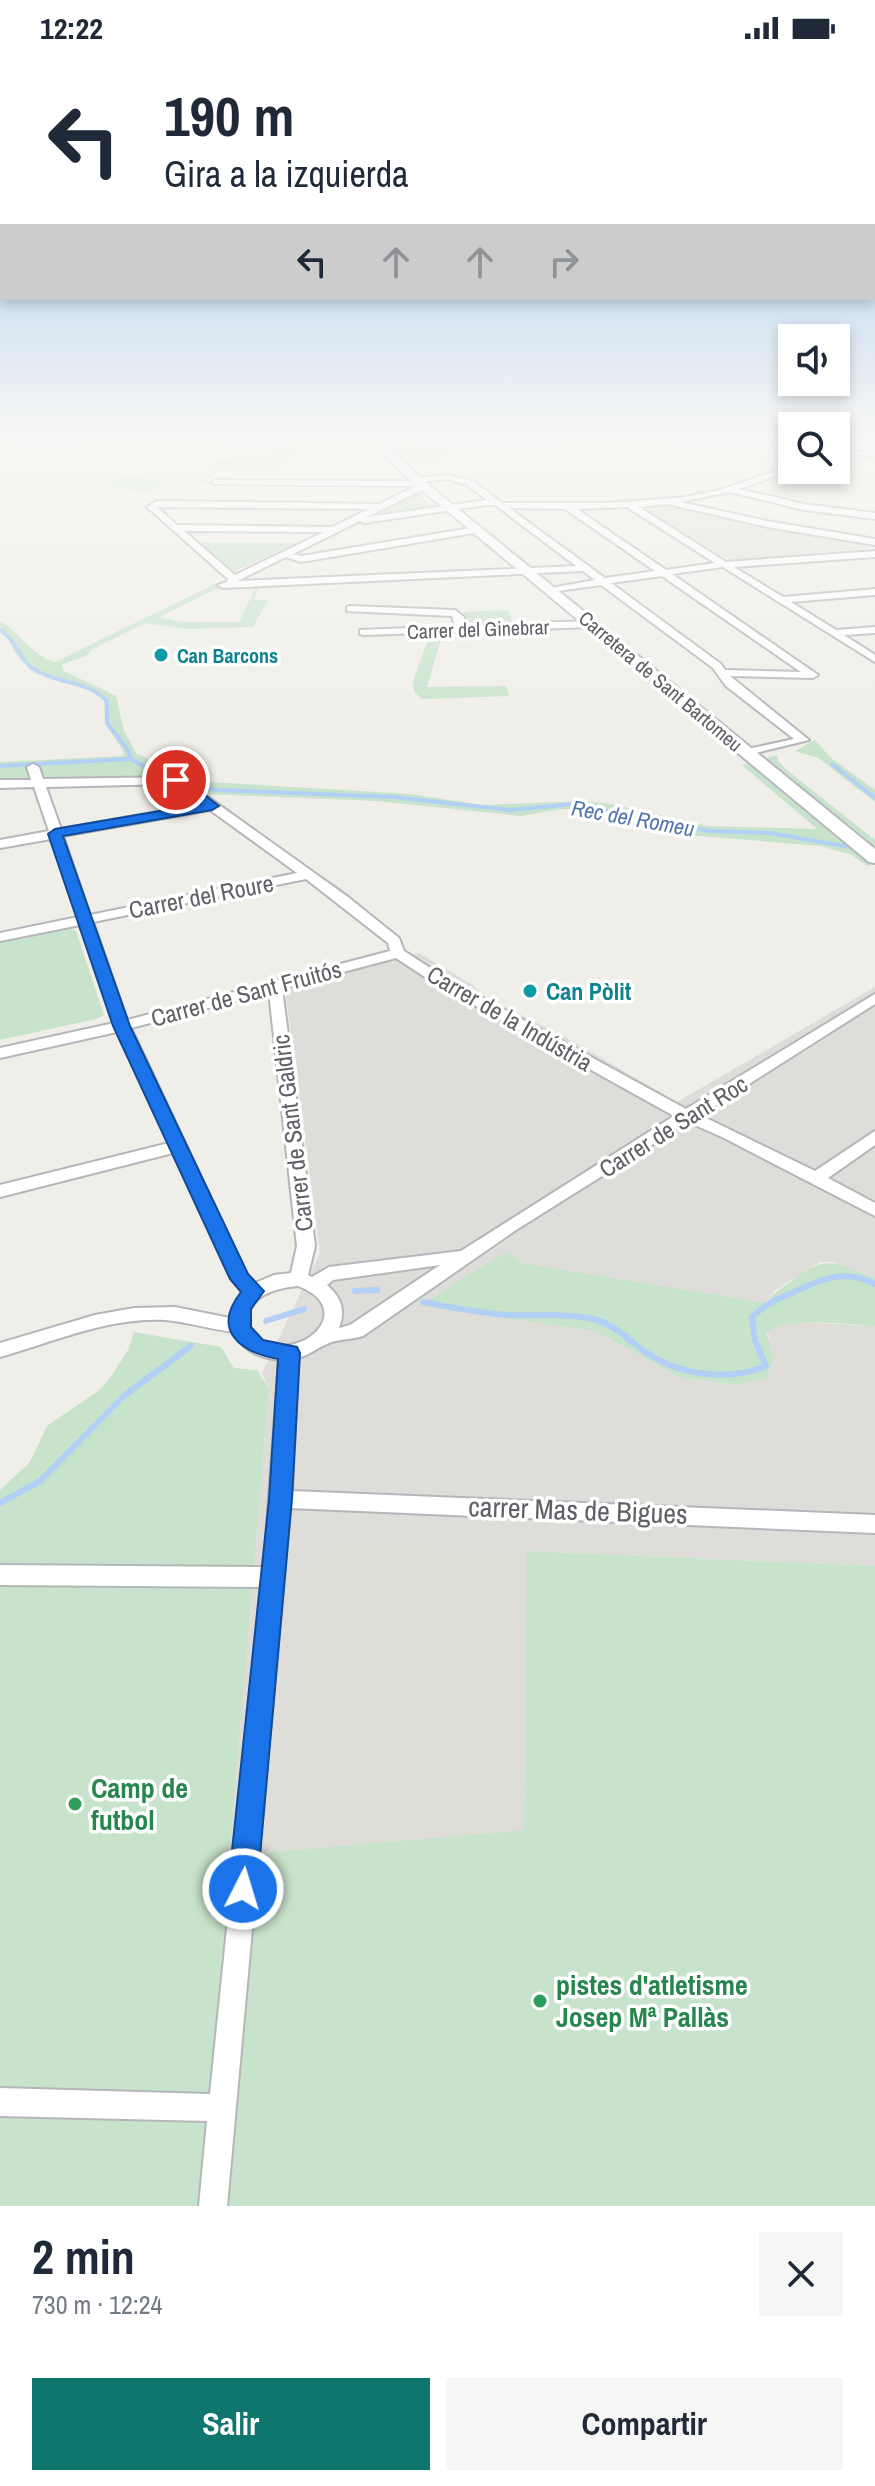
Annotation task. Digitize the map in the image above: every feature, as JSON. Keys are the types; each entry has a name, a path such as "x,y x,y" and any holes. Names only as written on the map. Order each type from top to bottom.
{"street":[{"path":"187,537 234,579"},
{"path":"318,537 223,585 585,568"},
{"path":"285,554 301,559 435,537"},
{"name":"Carretera de Sant Bartomeu","path":"486,537 867,852"},
{"path":"543,537 717,666 730,684 803,740 747,752"},
{"path":"612,537 813,675 722,673"},
{"path":"681,537 875,659"},
{"path":"848,537 875,542"},
{"path":"552,591 727,566 875,554"},
{"path":"292,582 301,559"},
{"path":"784,600 875,592"},
{"path":"350,609 455,613 461,629"},
{"name":"Carrer del Ginebrar","path":"364,632 592,624"},
{"path":"835,633 875,630"},
{"path":"33,767 122,1026 240,1279 253,1291"},
{"name":"Carrer de la Indústria","path":"37,783 176,780 394,941 398,953 670,1108 690,1115 875,1210"},
{"path":"0,784 37,783"},
{"path":"0,844 212,806"},
{"name":"Carrer del Roure","path":"0,937 308,875"},
{"name":"Carrer de Sant Fruitós","path":"0,1053 122,1026 398,953"},
{"name":"Carrer de Sant Galdric","path":"275,986 306,1246 306,1282"},
{"name":"Carrer de Sant Roc","path":"326,1335 356,1331 469,1252 875,998"},
{"path":"816,1179 875,1137"},
{"path":"0,1191 176,1147"},
{"name":"Carrer de Sant Roc","path":"306,1282 329,1274 450,1259 469,1252"},
{"path":"270,1282 306,1282 326,1292 333,1303 335,1316 326,1335 314,1345 289,1353 257,1347 244,1336 240,1326 241,1307 253,1291 270,1282"},
{"path":"0,1350 114,1319 151,1313 175,1314 240,1326"},
{"path":"213,2206 281,1499 289,1353"},
{"name":"carrer Mas de Bigues","path":"281,1499 875,1524"},
{"path":"0,1575 273,1577"},
{"path":"0,2102 221,2108"}],"shaded area":[{"path":"692,537 827,537 859,542 868,548 730,561"},
{"path":"419,953 473,985 486,998 560,1034 677,1102 875,987 875,1278 833,1262 820,1262 774,1291 766,1303 620,1326 420,1306 595,1331 679,1377 735,1385 769,1341 768,1331 774,1327 796,1322 875,1326 875,1566 527,1551 524,1830 228,1857 269,1389 262,1373 320,1253 285,988"},
{"path":"340,1542 527,1551 524,1830 278,1852 305,1569 324,1548"}],"green space":[{"path":"199,542 295,543 233,572"},
{"path":"217,583 261,586 253,600 268,600 253,627 188,629 145,623 90,650 88,655 61,665 64,671 116,696 124,731 136,753 173,772 209,782 410,794 482,805 583,801 611,804 707,826 817,829 742,765 777,755 778,761 788,771 875,840 875,863 867,866 852,855 821,846 687,835 651,822 599,810 561,809 521,816 377,801 206,794 181,776 0,781 0,762 123,756 124,752 105,723 104,701 92,692 29,666 3,633 0,621 32,649 55,662","holes":["256,587 239,622 181,622 159,617 214,590"]},
{"path":"509,610 512,625 469,625 463,612"},
{"path":"431,631 443,631 427,687 506,686 509,696 421,699 414,691 413,682"},
{"path":"815,740 831,758 875,790 875,802 818,758 795,751"},
{"path":"70,929 76,931 104,1015 0,1040 0,942"},
{"path":"507,1251 521,1263 766,1303 806,1271 826,1263 843,1265 875,1278 875,1326 800,1323 774,1328 767,1334 773,1358 767,1377 736,1385 679,1377 595,1331 419,1306"},
{"path":"134,1332 221,1347 234,1368 257,1370 269,1389 229,1856 524,1830 527,1551 875,1566 875,2206 0,2206 0,1490 30,1462 47,1426 98,1391 110,1378 128,1350"}],"waterway":[{"path":"4,632 0,630 10,638 32,668 90,689 107,701 107,723 128,750 131,759"},
{"name":"Rec del Romeu","path":"0,766 131,759"},
{"path":"131,759 153,771"},
{"path":"832,764 875,798"},
{"name":"Rec del Romeu","path":"199,786 216,790 393,797 510,810 574,804 709,831 770,833 856,848"},
{"path":"423,1302 496,1314 593,1319 614,1328 644,1351 672,1366 719,1375 766,1366 755,1340 752,1317 778,1299 835,1277 854,1277 875,1284"},
{"path":"355,1291 377,1290"},
{"path":"266,1321 304,1309"},
{"path":"0,1503 40,1481 125,1395 191,1346"}],"place":[{"name":"Can Barcons","path":"161,655"},
{"name":"Can Pòlit","path":"530,991"},
{"name":"Camp de futbol","path":"75,1804"},
{"name":"pistes d'atletisme Josep Mª Pallàs","path":"540,2001"}],"route":[{"path":"176,780 212,806 55,834 122,1026 240,1279 253,1291 239,1314 242,1331 257,1347 289,1353 281,1499 243,1889"}]}
